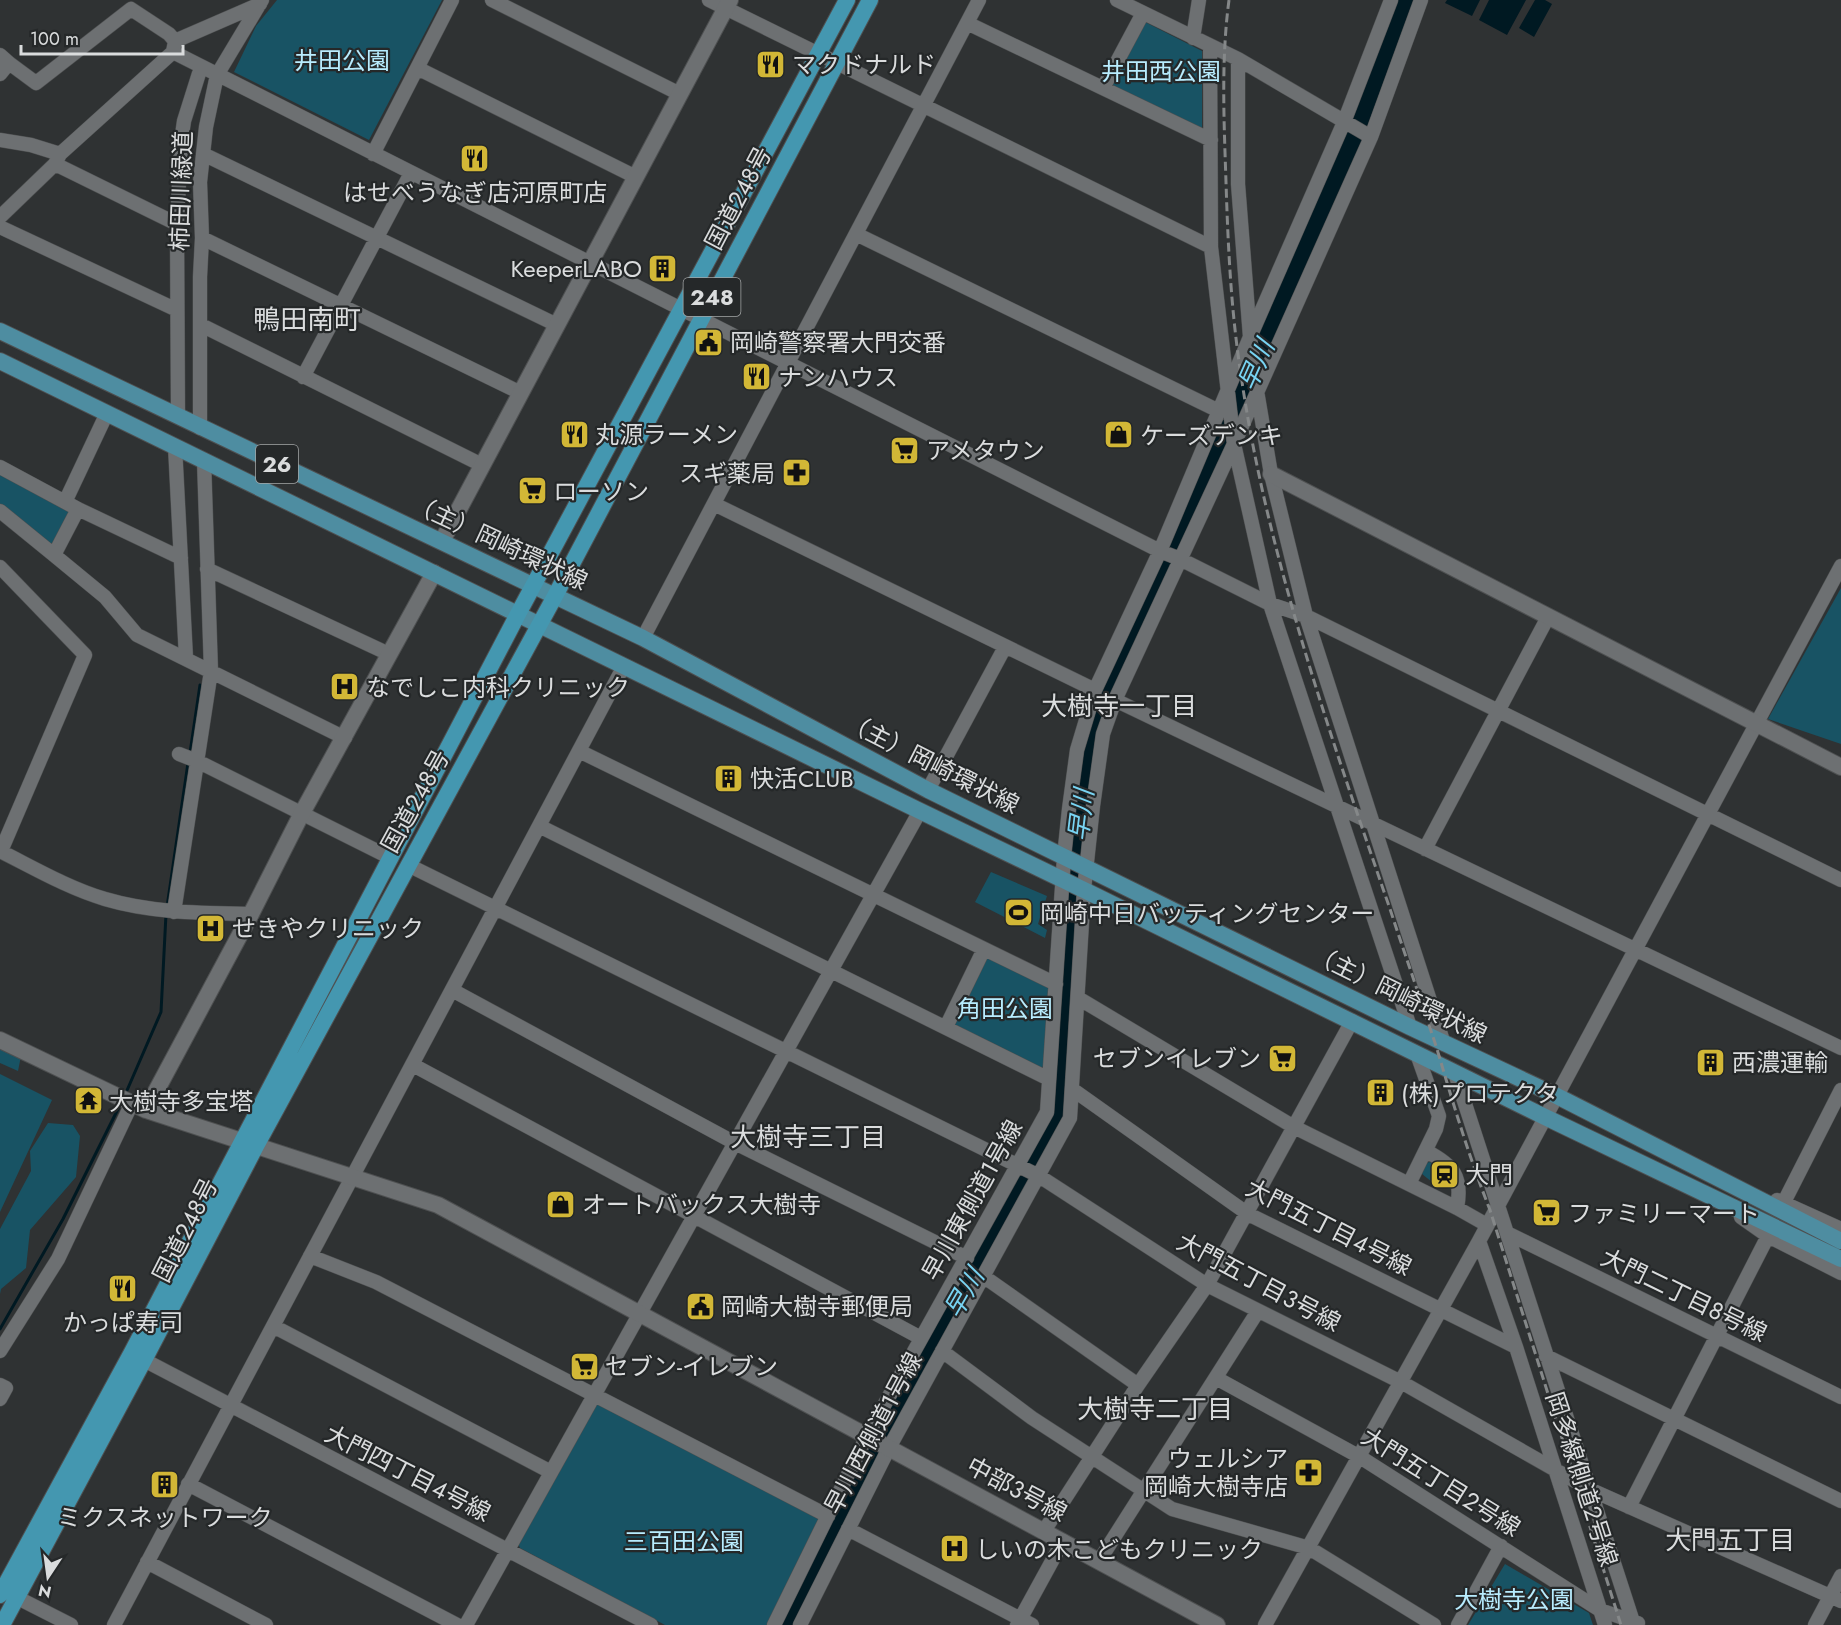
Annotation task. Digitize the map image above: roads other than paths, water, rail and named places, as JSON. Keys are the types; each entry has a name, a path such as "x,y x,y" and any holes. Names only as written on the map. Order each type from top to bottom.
{"highway":[{"name":"国道248号","path":"5,1593 144,1360 391,858 533,585 847,0"},
{"name":"国道248号","path":"2,1625 5,1593 132,1352 408,865 555,596 870,0"}],"main road":[{"name":"（主）岡崎環状線","path":"0,331 643,638 928,790 1444,1044 1557,1096 1841,1241"},
{"name":"（主）岡崎環状線","path":"0,361 1545,1117 1841,1259"}],"street":[{"path":"373,154 452,0"},
{"path":"492,0 680,94"},
{"path":"709,0 728,4 819,54 1211,247"},
{"path":"643,638 979,0"},
{"path":"1117,0 1238,59 1371,137"},
{"path":"1193,38 1198,0"},
{"name":"早川東側道1号線","path":"774,1625 867,1436 1047,1112 1064,856 1077,750 1095,690 1160,552 1250,337 1344,122 1391,0"},
{"name":"早川西側道1号線","path":"800,1625 889,1448 1070,1119 1086,868 1101,743 1114,700 1234,444 1371,137 1421,0"},
{"path":"0,217 174,47 261,2"},
{"name":"柿田川緑道","path":"200,428 202,238 200,182 206,127 218,75 261,2"},
{"path":"442,542 728,4"},
{"path":"0,74 5,59 36,83 131,9 169,34 174,47 201,67 1160,552 1270,604 1306,616 1841,880"},
{"path":"1103,88 1143,13"},
{"path":"967,23 1211,140"},
{"path":"1210,46 1211,247 1234,444 1270,604 1410,1027"},
{"path":"1238,59 1238,184 1250,337 1271,474 1306,616 1444,1044"},
{"path":"178,416 177,224 184,121 201,67"},
{"path":"417,68 636,177"},
{"path":"0,140 31,145 177,224"},
{"path":"203,154 557,325"},
{"path":"303,377 411,173"},
{"path":"0,227 177,310"},
{"path":"856,234 1219,411"},
{"path":"202,238 521,393"},
{"path":"201,325 483,465"},
{"path":"65,502 107,413"},
{"path":"175,446 186,658"},
{"path":"174,912 212,671 204,460"},
{"path":"0,467 78,509 182,558"},
{"path":"1271,474 1841,767"},
{"path":"714,504 1095,690"},
{"path":"54,555 78,509"},
{"path":"2,517 54,555 105,597 137,635 345,738"},
{"path":"1265,1625 1479,1241 1841,566"},
{"path":"0,567 85,655 0,851 63,883 105,899 174,912 251,914"},
{"path":"207,569 389,654"},
{"path":"0,1351 58,1259 139,1107 251,914 302,813 434,573"},
{"path":"1425,849 1548,617"},
{"path":"928,790 1005,647"},
{"path":"114,1625 624,666"},
{"path":"1114,700 1841,1048"},
{"path":"579,751 1056,984"},
{"path":"179,754 391,858"},
{"path":"466,1625 920,812"},
{"path":"539,826 1049,1079"},
{"path":"408,865 1018,1165"},
{"path":"946,1027 984,949"},
{"path":"452,990 735,1143 967,1258"},
{"path":"1078,998 1294,1127 1487,1225"},
{"path":"1044,1531 1138,1385 1207,1285 1248,1215 1352,1021"},
{"name":"中部3号線","path":"0,1040 139,1107 438,1205 1217,1625"},
{"path":"1409,1184 1436,1129 1438,1116 1417,1054"},
{"path":"413,1065 921,1338"},
{"path":"1455,1073 1589,1489 1636,1624"},
{"name":"大門五丁目4号線","path":"1072,1089 1248,1215 1516,1347"},
{"path":"1784,1202 1841,1089"},
{"path":"1426,1151 1445,1161 1452,1168 1458,1181 1457,1208"},
{"name":"大門五丁目3号線","path":"1018,1165 1039,1176 1207,1285 1401,1382 1589,1489 1836,1598"},
{"path":"1724,1183 1784,1202 1841,1229"},
{"path":"1713,1196 1768,1236 1841,1273"},
{"name":"大門二丁目8号線","path":"1507,1233 1841,1397"},
{"path":"1629,1507 1768,1236"},
{"name":"岡多線側道2号線","path":"1479,1241 1516,1347 1605,1625"},
{"path":"310,1256 376,1281 828,1516"},
{"path":"983,1276 1138,1385"},
{"path":"1099,1561 1258,1311"},
{"path":"273,1326 551,1472"},
{"path":"942,1351 1032,1418 1172,1509 1309,1548 1434,1625"},
{"path":"1546,1356 1841,1501"},
{"name":"大門四丁目4号線","path":"144,1360 651,1625"},
{"name":"大門五丁目2号線","path":"1216,1378 1360,1456 1600,1610 1636,1624"},
{"path":"0,1385 6,1388 0,1399"},
{"path":"188,1484 457,1625"},
{"path":"848,1529 1023,1623 1063,1541"},
{"path":"1458,1625 1501,1546"},
{"path":"147,1562 266,1625"},
{"path":"1815,1625 1836,1598 1841,1576"},
{"path":"5,1593 71,1625"}],"waterway":[{"name":"早川","path":"787,1625 885,1431 1060,1123 1079,810 1086,760 1101,693 1246,389 1360,122 1403,0"},
{"path":"190,753 200,685"},
{"path":"167,907 188,763"},
{"path":"125,1095 161,1012 166,914"},
{"path":"0,1329 63,1219 121,1103"}],"railway":[{"path":"1229,0 1225,45 1224,136 1230,278 1241,375 1252,443 1267,511 1284,579 1324,714 1431,1032 1468,1150 1490,1210 1621,1625"}],"place":[{"name":"マクドナルド","path":"771,64"},
{"name":"はせべうなぎ店河原町店","path":"475,159"},
{"name":"KeeperLABO","path":"663,268"},
{"name":"岡崎警察署大門交番","path":"709,342"},
{"name":"ナンハウス","path":"757,377"},
{"name":"丸源ラーメン","path":"574,434"},
{"name":"ケーズデンキ","path":"1119,435"},
{"name":"アメタウン","path":"905,450"},
{"name":"スギ薬局","path":"796,473"},
{"name":"ローソン","path":"532,491"},
{"name":"なでしこ内科クリニック","path":"345,687"},
{"name":"快活CLUB","path":"729,778"},
{"name":"岡崎中日バッティングセンター","path":"1019,913"},
{"name":"せきやクリニック","path":"211,928"},
{"name":"セブンイレブン","path":"1282,1058"},
{"name":"西濃運輸","path":"1711,1062"},
{"name":"(株)プロテクタ","path":"1380,1093"},
{"name":"大樹寺多宝塔","path":"88,1101"},
{"name":"大門","path":"1444,1174"},
{"name":"オートバックス大樹寺","path":"561,1204"},
{"name":"ファミリーマート","path":"1547,1213"},
{"name":"かっぱ寿司","path":"123,1289"},
{"name":"岡崎大樹寺郵便局","path":"700,1306"},
{"name":"セブン-イレブン","path":"584,1366"},
{"name":"ウェルシア 岡崎大樹寺店","path":"1309,1472"},
{"name":"ミクスネットワーク","path":"165,1484"},
{"name":"しいの木こどもクリニック","path":"954,1549"}],"district":[{"name":"鴨田南町","path":"307,319"},
{"name":"大樹寺一丁目","path":"1119,706"},
{"name":"大樹寺三丁目","path":"808,1137"},
{"name":"大樹寺二丁目","path":"1155,1409"},
{"name":"大門五丁目","path":"1730,1540"}],"park label":[{"name":"井田公園","path":"342,60"},
{"name":"井田西公園","path":"1161,71"},
{"name":"角田公園","path":"1005,1008"},
{"name":"三百田公園","path":"684,1541"},
{"name":"大樹寺公園","path":"1514,1599"}]}
